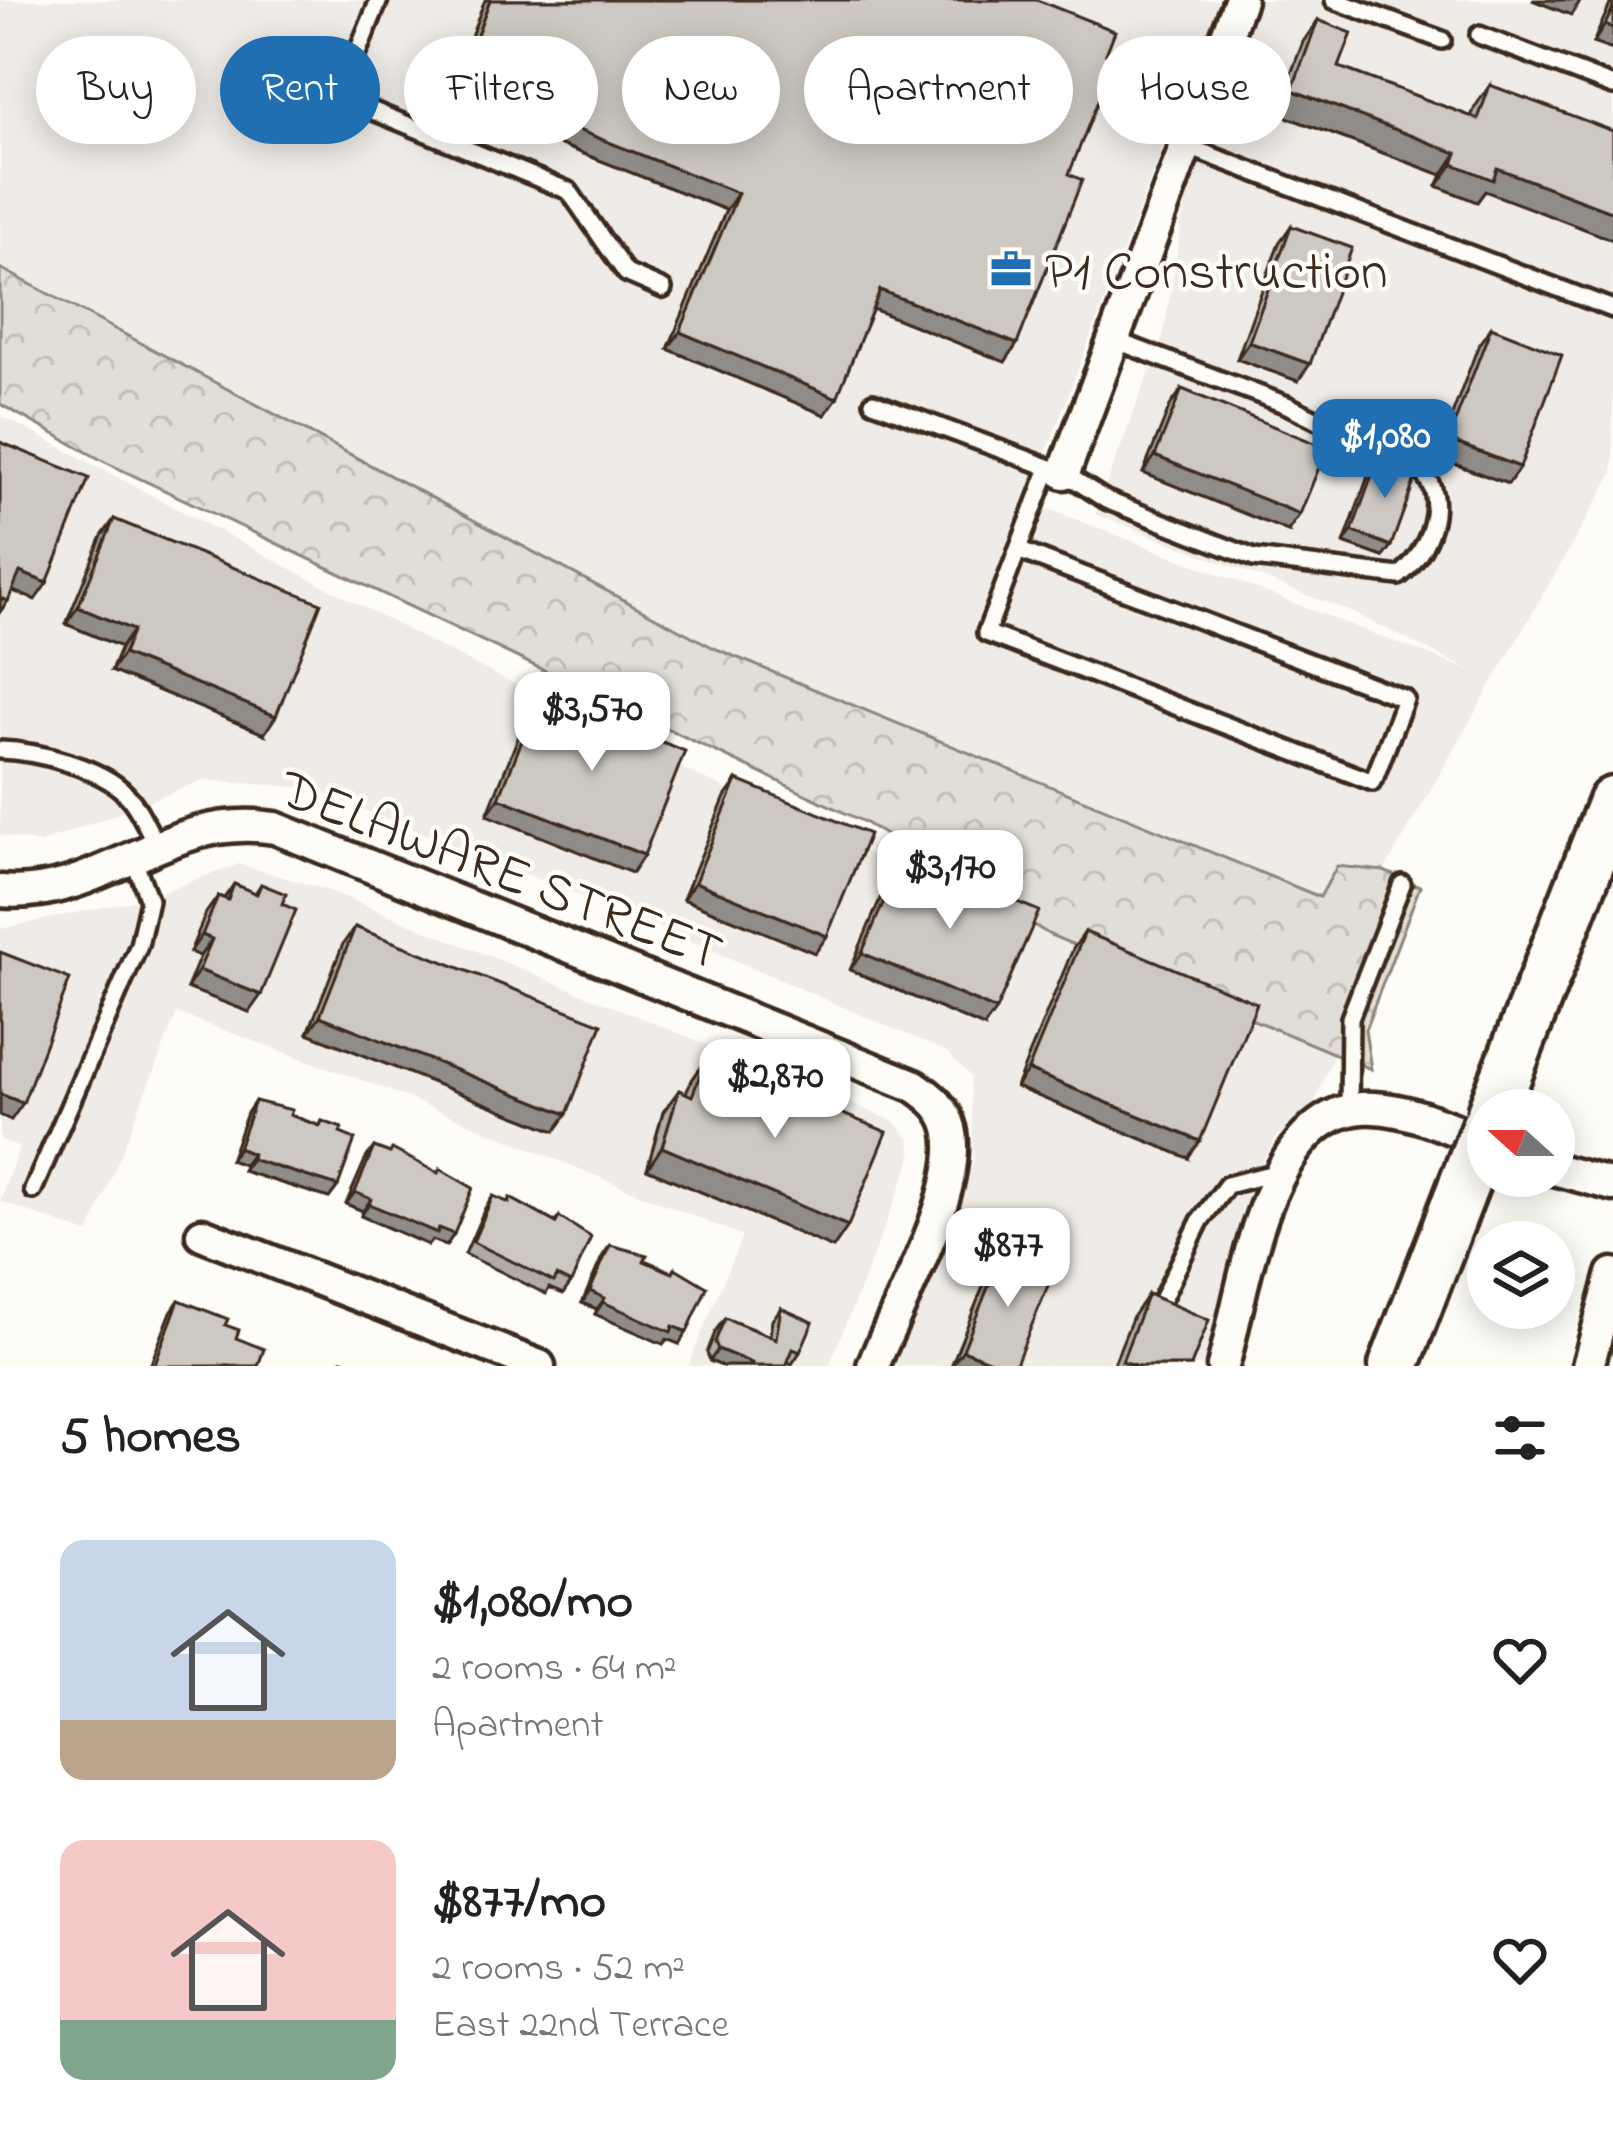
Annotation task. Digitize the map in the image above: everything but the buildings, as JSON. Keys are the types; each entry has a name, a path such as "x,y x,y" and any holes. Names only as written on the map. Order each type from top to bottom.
{"main road":[{"path":"1501,1089 1613,802"},
{"path":"1394,1366 1467,1176"}],"street":[{"path":"1056,471 1114,340 1240,0"},
{"name":"DELAWARE STREET","path":"0,891 28,892 83,880 144,849 218,824 275,828 915,1086 934,1099 949,1123 948,1180 873,1366"},
{"path":"1223,1366 1278,1172 1295,1144 1349,1109 1409,1113 1467,1136"},
{"path":"1575,1175 1613,1185"},
{"path":"202,1234 538,1366"},
{"path":"1588,1366 1613,1274"}],"lane":[{"path":"379,0 339,97 569,191 626,273 663,289"},
{"path":"1334,0 1442,40"},
{"path":"1479,35 1613,86"},
{"path":"1186,146 1613,309"},
{"path":"873,402 1056,471 1106,500 1254,558 1399,576 1417,563 1438,501 1434,484 1421,471 1287,405 1114,340"},
{"path":"1018,550 1405,699 1373,782 986,633 1018,550 1056,471"},
{"path":"0,750 22,751 108,780 127,795 144,849 148,900 139,945 33,1190"},
{"path":"1349,1109 1350,1018 1402,884"},
{"path":"1155,1314 1200,1221 1227,1185 1278,1172"}],"shaded area":[{"path":"0,0 1219,0 1205,36 1097,36 1097,144 1164,144 1028,501 1471,671 1356,614 1095,514 1163,336 1185,201 1206,144 1291,144 1291,36 1246,36 1259,0 1613,0 1613,473 1384,871 1337,866 1321,897 714,648 0,268"},
{"path":"0,415 430,642 708,781 1050,935 1334,1053 1312,1109 1277,1137 1257,1171 1202,1366 893,1366 974,1160 970,1076 947,1052 649,923 309,788 204,780 40,843 0,835"},
{"path":"239,864 330,891 896,1122 910,1140 912,1158 829,1366 688,1366 742,1236 386,1089 177,1013 89,1234 0,1201 19,1147 0,1139 0,929 142,899"}],"green space":[{"path":"0,268 714,648 1320,897 1337,866 1384,871 1420,886 1365,1030 1371,1069 1050,935 864,822 105,462 0,404"}],"place":[{"name":"P1 Construction","path":"1011,269"}]}
